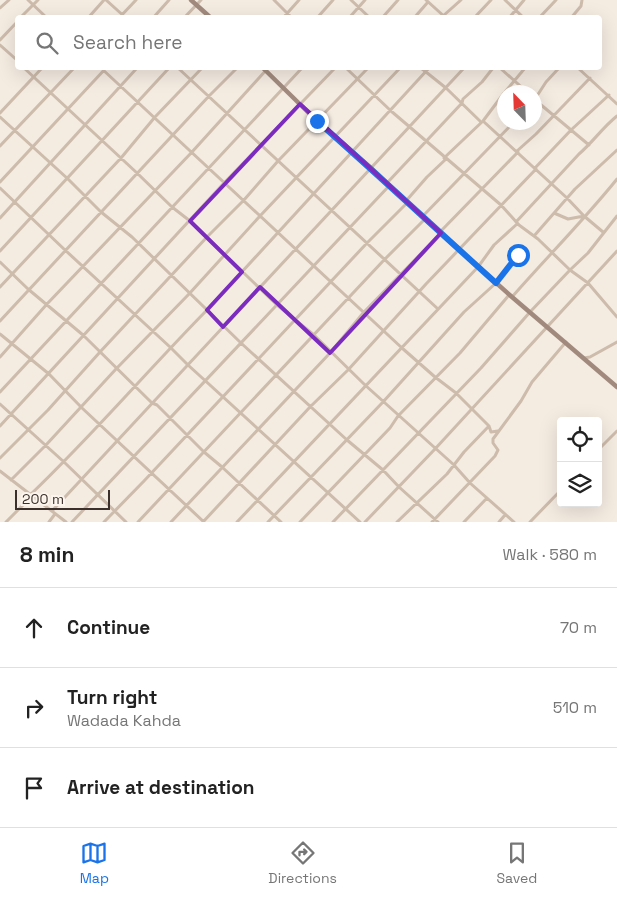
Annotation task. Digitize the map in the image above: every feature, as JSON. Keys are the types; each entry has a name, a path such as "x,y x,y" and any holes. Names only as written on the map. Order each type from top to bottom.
{"main road":[{"path":"192,0 208,15"},
{"path":"268,70 283,88 317,121 371,168 423,218 617,387"}],"street":[{"path":"0,8 9,0"},
{"path":"28,0 44,15"},
{"path":"23,15 38,0"},
{"path":"91,15 105,0 123,14 136,0"},
{"path":"156,15 169,0"},
{"path":"187,15 201,0"},
{"path":"274,0 287,13 299,0"},
{"path":"320,15 333,0"},
{"path":"351,0 367,15"},
{"path":"352,15 365,0"},
{"path":"385,15 398,0"},
{"path":"447,15 461,0"},
{"path":"477,15 492,0"},
{"path":"505,0 521,15"},
{"path":"511,15 524,0"},
{"path":"542,15 556,0"},
{"path":"416,15 427,1 443,15"},
{"path":"573,15 583,1"},
{"path":"0,40 15,24"},
{"path":"0,45 15,58"},
{"path":"26,70 172,207 190,221 277,305 314,336 364,385 454,465 470,483 514,522"},
{"path":"0,113 40,70"},
{"path":"0,146 72,70"},
{"path":"0,182 102,70"},
{"path":"106,70 120,86 402,348 456,393 489,426 491,432 498,431"},
{"path":"0,218 135,70"},
{"path":"0,251 167,70"},
{"path":"180,70 438,309"},
{"path":"0,287 200,70"},
{"path":"0,321 173,134 235,70"},
{"path":"0,357 47,304 192,152 264,70"},
{"path":"0,392 300,70"},
{"path":"0,426 224,183 333,70"},
{"path":"348,70 445,159 501,205 517,223 534,236 570,270 588,283 617,317"},
{"path":"0,458 244,200 278,161 366,70"},
{"path":"11,480 82,408 116,369 189,294 295,178 398,70"},
{"path":"49,522 54,512 82,479 462,70"},
{"path":"72,522 350,227 462,103 463,99 482,82 491,70"},
{"path":"502,70 519,85"},
{"path":"511,85 523,70"},
{"path":"542,88 558,70"},
{"path":"580,70 617,104"},
{"path":"6,522 314,195 425,72 446,88 517,151 603,232"},
{"path":"171,522 330,353 364,312 517,151 590,78"},
{"path":"0,334 31,358 204,522 276,446 310,406 348,370 571,130 609,95"},
{"path":"104,522 406,202 427,177 471,134 497,103"},
{"path":"542,106 589,145"},
{"path":"237,522 364,385 402,348 478,267 494,245 517,223 589,145 604,126 617,116"},
{"path":"0,118 68,179 101,212 155,259 223,327 347,440 366,454 435,521 495,456 498,450 493,443 493,439 537,375 566,342"},
{"path":"138,522 507,130"},
{"path":"534,236 567,198 617,150"},
{"path":"300,522 366,454 390,428 398,416 460,353 570,234 617,179"},
{"path":"0,188 188,365 360,522"},
{"path":"554,213 568,219 584,216"},
{"path":"333,522 530,312 588,253 617,216"},
{"path":"366,522 617,251"},
{"path":"268,522 384,402 464,312 496,283 518,255"},
{"path":"0,262 28,289 83,335 116,369 135,384 152,403 157,404 186,435 281,522"},
{"path":"583,359 590,358 617,342"},
{"path":"0,404 12,413 126,522"},
{"path":"397,522 447,474 489,426"},
{"path":"602,446 617,431"},
{"path":"0,471 66,522"},
{"path":"530,522 557,494"},
{"path":"464,522 487,498"},
{"path":"499,522 505,515"}],"highlighted area":[{"path":"300,104 441,233 330,353 260,287 223,327 207,310 242,272 190,221"}],"route":[{"path":"317,121 496,283 518,255"}]}
